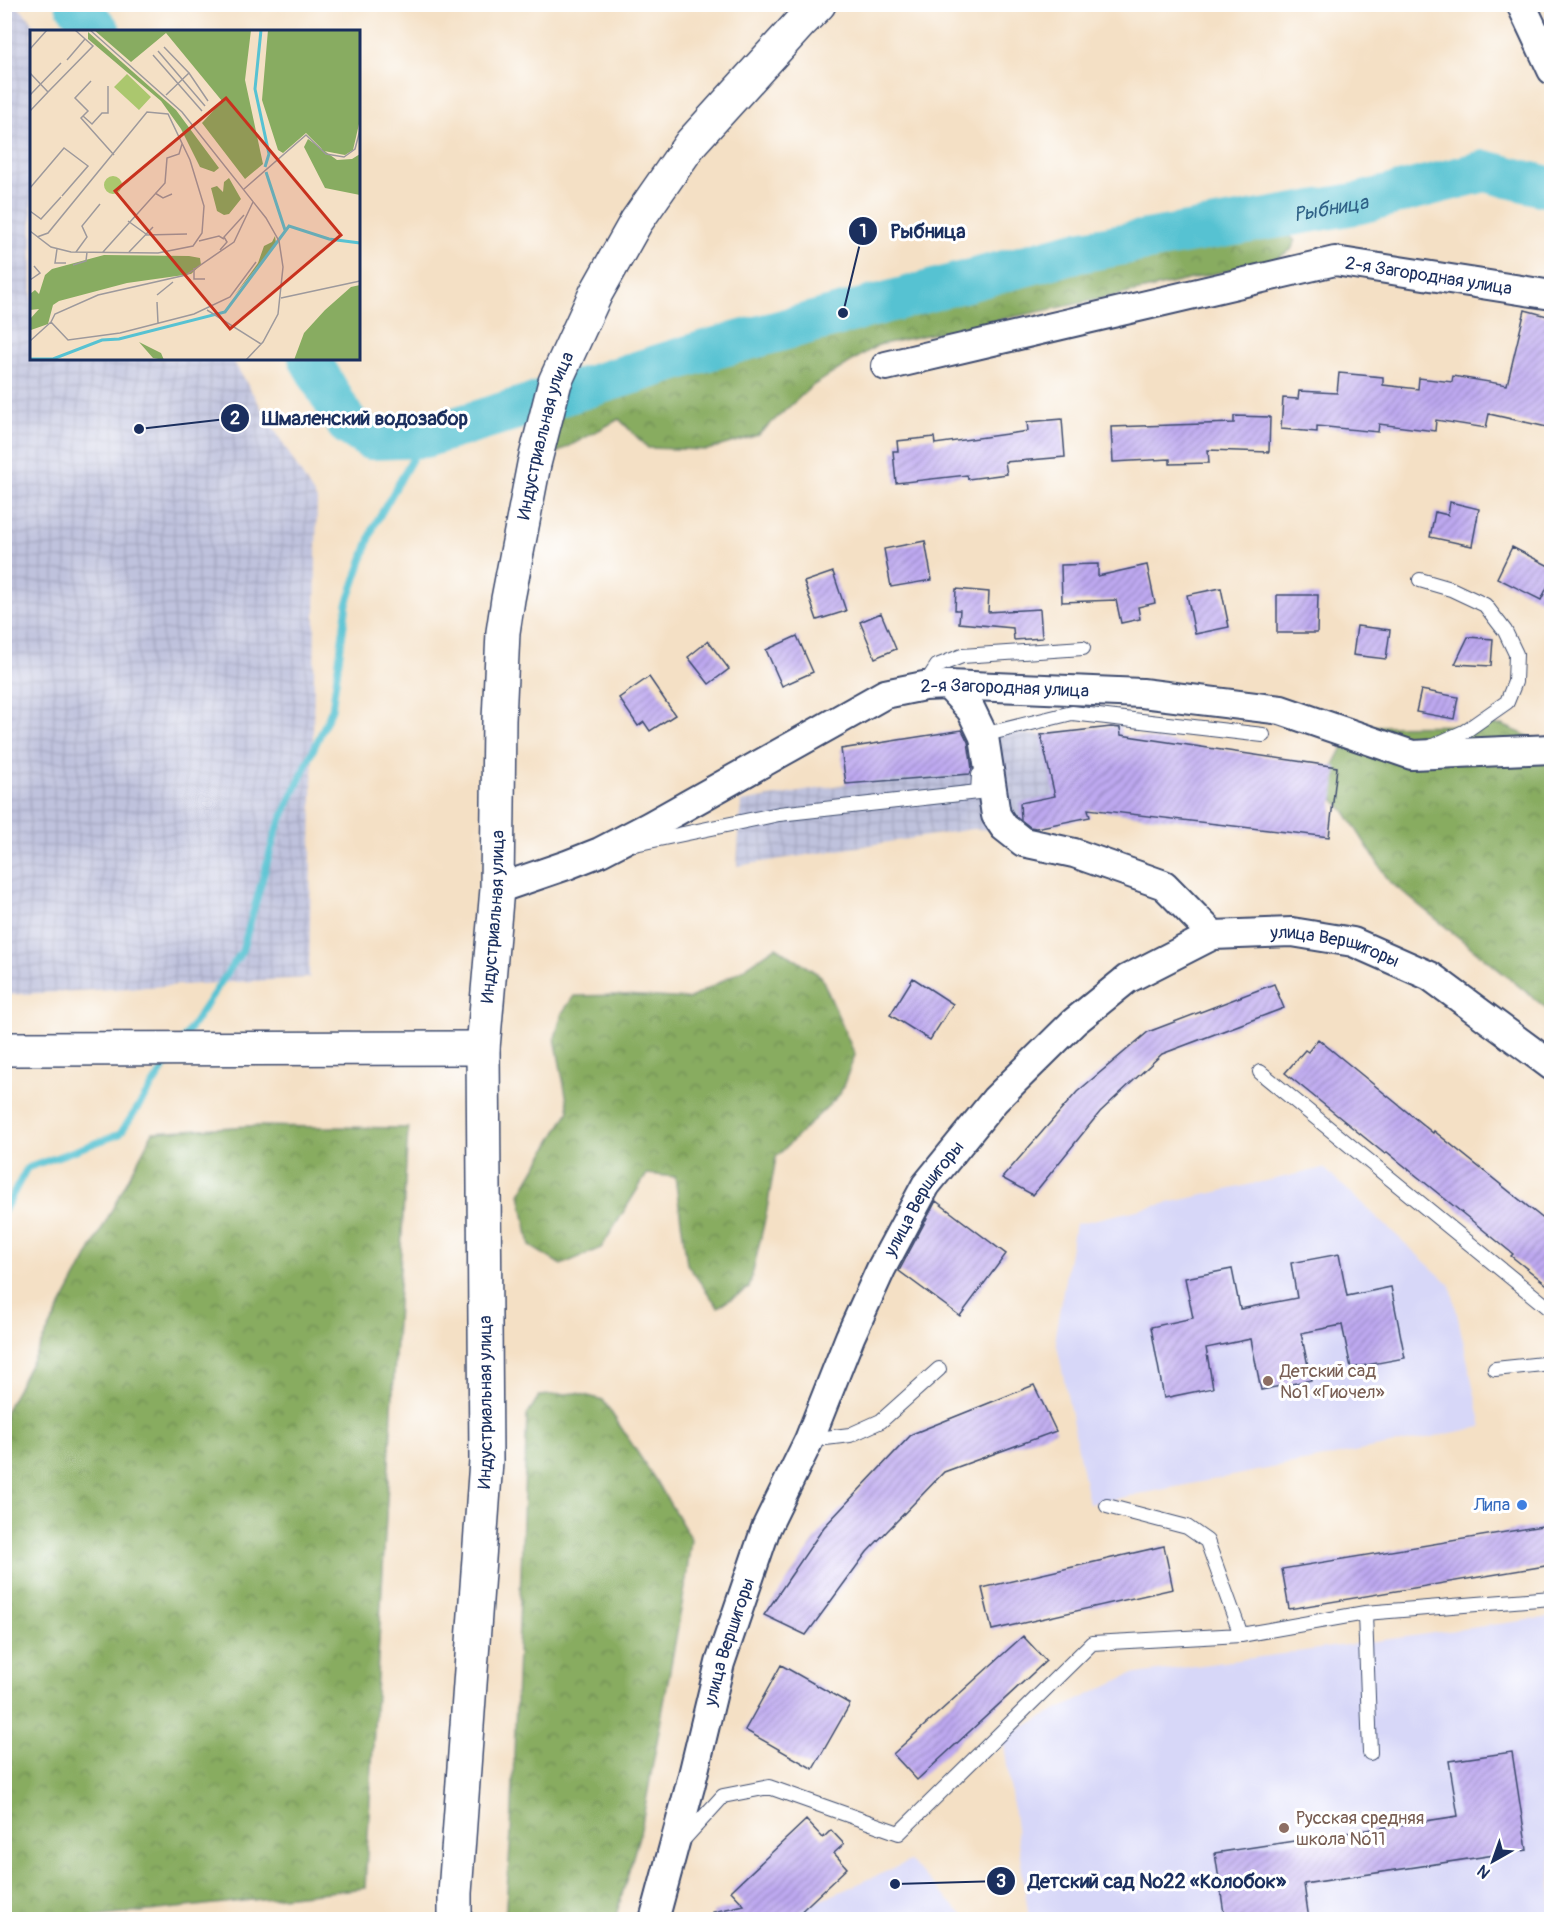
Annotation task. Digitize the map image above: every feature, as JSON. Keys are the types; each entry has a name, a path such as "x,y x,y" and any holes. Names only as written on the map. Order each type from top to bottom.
{"main road":[{"name":"Индустриальная улица","path":"455,1920 454,1893 486,1461 483,1048 497,889 501,662 503,632 534,464 555,381 596,292 636,222 691,143 819,4"},
{"path":"4,1049 483,1048"}],"street":[{"path":"1521,4 1551,70"},
{"name":"2-я Загородная улица","path":"886,366 1335,261 1551,295"},
{"path":"936,686 971,710 984,737 996,815 1014,836 1023,842 1074,853 1164,885 1213,935"},
{"name":"2-я Загородная улица","path":"497,889 567,866 600,852 885,694 936,686 1142,693 1281,710 1412,755 1551,748"},
{"name":"улица Вершигоры","path":"654,1920 720,1663 766,1528 809,1440 850,1337 881,1269 927,1185 995,1100 1074,1022 1126,979 1213,935 1292,932 1353,942 1430,976 1551,1066"}],"lane":[{"path":"1412,755 1464,732 1489,715 1507,702 1515,682 1516,654 1505,631 1485,605 1451,589 1420,580"},
{"path":"936,686 937,666 962,656 1083,648"},
{"path":"600,852 779,814 978,792 980,748 984,737 991,733 1072,713 1263,735"},
{"path":"1260,1072 1551,1311"},
{"path":"1495,1369 1551,1363"},
{"path":"809,1440 850,1435 882,1421 939,1369"},
{"path":"1107,1506 1186,1527 1206,1541 1241,1635"},
{"path":"671,1852 723,1796 769,1787 899,1833 1092,1643 1241,1635 1365,1613 1551,1598"},
{"path":"1365,1613 1370,1753"}],"shaded area":[{"path":"4,5 16,5 37,30 30,30 30,360 233,360 317,500 309,978 5,995"},
{"path":"1120,725 1121,735 1337,767 1329,837 1089,810 1090,817 1022,831 972,829 737,866 741,802 846,784 841,749 965,730 1041,735"},
{"name":"Детский сад №1 «Гиочел»","path":"1324,1168 1451,1286 1482,1427 1089,1504 1055,1335 1075,1224"},
{"name":"Русская средняя школа №11","path":"1551,1617 1551,1919 1029,1919 1003,1737 1129,1675"},
{"path":"910,1861 967,1919 798,1920 803,1908"}],"green space":[{"path":"1287,233 1295,241 1291,250 1274,260 1144,290 878,345 812,386 758,435 707,450 648,448 619,419 553,455 548,419 570,402 640,378 1089,259"},
{"path":"1502,725 1551,746 1551,1012 1389,881 1346,813 1323,786 1354,726"},
{"path":"776,947 821,976 855,1055 840,1094 776,1157 766,1215 749,1288 718,1307 687,1264 675,1177 647,1174 601,1248 561,1265 530,1246 520,1194 569,1111 555,1038 562,1013 574,996 625,995 689,999 740,971"},
{"path":"250,1126 408,1128 365,1888 75,1919 5,1919 5,1412 153,1132"},
{"path":"577,1393 603,1400 691,1539 685,1588 641,1829 615,1919 505,1919 511,1833 527,1415 539,1396"}],"building":[{"path":"1525,310 1551,317 1551,409 1547,427 1489,414 1486,428 1436,420 1435,431 1379,424 1378,432 1317,426 1317,432 1281,429 1283,398 1298,399 1299,391 1337,393 1339,373 1383,377 1383,385 1418,389 1419,378 1452,382 1453,376 1507,385"},
{"path":"1234,416 1270,417 1269,452 1208,450 1209,463 1170,464 1170,459 1113,462 1111,427 1234,423"},
{"path":"1062,419 1065,457 1005,462 1007,474 968,479 967,475 896,483 893,451 898,451 897,441 934,437 935,444 1028,431 1027,422"},
{"path":"1450,502 1479,509 1472,546 1430,537 1435,512 1448,515"},
{"path":"925,541 932,580 891,587 884,549"},
{"path":"1512,547 1551,567 1551,579 1541,600 1497,578"},
{"path":"1098,564 1098,576 1147,565 1155,603 1138,607 1140,619 1121,623 1116,600 1062,602 1061,565"},
{"path":"833,572 846,611 817,620 804,582"},
{"path":"1221,588 1229,627 1195,634 1187,595"},
{"path":"956,589 989,592 988,612 1040,609 1042,638 1014,640 1013,628 959,623 960,610 955,610"},
{"path":"1277,595 1318,595 1317,633 1277,633"},
{"path":"881,613 896,649 875,658 860,622"},
{"path":"1357,626 1390,630 1386,659 1353,655"},
{"path":"797,636 813,672 782,686 766,650"},
{"path":"1468,637 1493,639 1491,666 1455,664"},
{"path":"708,641 729,669 709,684 688,657"},
{"path":"649,677 675,715 650,731 644,722 638,726 619,698"},
{"path":"1421,690 1458,697 1454,719 1416,712"},
{"path":"1120,728 1121,735 1337,767 1329,837 1088,809 1090,817 1036,828 1030,827 1021,820 1020,803 1055,796 1041,735"},
{"path":"962,730 968,742 972,769 970,774 846,784 841,749"},
{"path":"913,978 953,1004 930,1040 890,1015"},
{"path":"1274,984 1284,1008 1162,1054 1100,1112 1033,1195 1002,1178 1077,1092 1148,1032"},
{"path":"1318,1039 1551,1225 1551,1288 1511,1256 1513,1254 1387,1152 1385,1154 1285,1073 1305,1050 1308,1052"},
{"path":"936,1201 1006,1254 960,1316 899,1271"},
{"path":"1339,1254 1347,1296 1391,1287 1405,1358 1351,1368 1342,1325 1301,1333 1311,1380 1261,1390 1251,1339 1206,1348 1213,1388 1164,1398 1151,1327 1193,1318 1185,1278 1232,1269 1240,1309 1297,1298 1291,1263"},
{"path":"1034,1385 1056,1431 944,1472 867,1552 806,1635 764,1615 824,1527 912,1434"},
{"path":"1548,1525 1551,1565 1289,1609 1282,1569"},
{"path":"1164,1546 1173,1589 992,1630 982,1588"},
{"path":"1023,1636 1046,1661 917,1780 893,1754"},
{"path":"781,1665 850,1704 813,1769 745,1730"},
{"path":"1512,1752 1527,1850 1304,1884 1309,1920 1225,1920 1215,1853 1458,1816 1449,1761"},
{"path":"806,1820 823,1838 831,1830 844,1844 834,1853 847,1868 792,1920 714,1920 713,1912 744,1905 731,1891"}],"waterway":[{"name":"Рыбница","path":"76,4 98,30"},
{"name":"Рыбница","path":"310,360 347,424 370,439 425,437 708,350 1072,253 1360,203 1485,171 1552,188"},
{"path":"184,1038 242,951 276,831 332,709 347,604 374,526 425,437"},
{"path":"4,1211 27,1168 120,1134 170,1059"}],"place":[{"name":"Рыбница","path":"843,313"},
{"name":"Шмаленский водозабор","path":"139,429"},
{"name":"Детский сад №1 «Гиочел»","path":"1268,1381"},
{"name":"Липа","path":"1522,1505"},
{"name":"Русская средняя школа №11","path":"1284,1828"},
{"name":"Детский сад №22 «Колобок»","path":"895,1884"}]}
